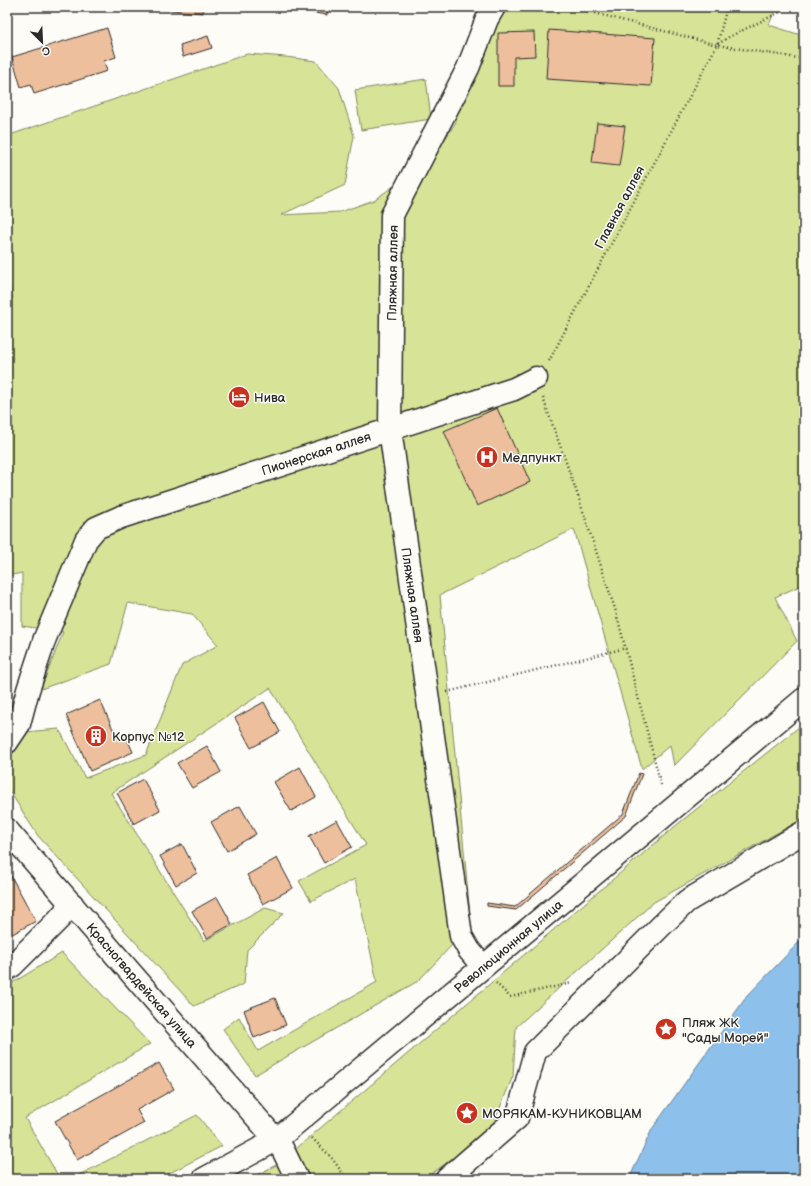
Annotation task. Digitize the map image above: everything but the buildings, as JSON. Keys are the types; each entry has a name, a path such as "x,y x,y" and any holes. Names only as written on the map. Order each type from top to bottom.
{"street":[{"name":"Пляжная аллея","path":"486,971 469,950 461,936 390,429 392,215 468,68 487,19 494,7"},
{"name":"Пионерская аллея","path":"7,742 19,724 28,690 48,631 86,540 96,528 128,515 514,389 536,378"},
{"name":"Революционная улица","path":"204,1179 279,1144 486,971 804,699"},
{"name":"Революционная улица","path":"486,971 804,713"},
{"name":"Красногвардейская улица","path":"7,830 279,1144 298,1179"},
{"path":"447,1179 517,1118 535,1052 666,921 687,901 804,832"},
{"path":"7,969 13,965 52,926 72,904"}],"path":[{"path":"572,7 717,45 804,59"},
{"name":"Главная аллея","path":"536,378 548,363 717,45 727,7"},
{"path":"717,45 729,37 782,12 785,7"},
{"path":"536,378 578,493 616,612 661,785"},
{"path":"427,697 626,648"},
{"path":"486,971 510,997 576,982"}],"green space":[{"path":"480,7 776,7 769,25 804,36 804,584 775,597 797,641 674,766 670,745 642,769 574,529 440,595 471,925 418,981 255,1075 223,1029 239,1017 258,1051 377,982 355,879 311,901 299,881 366,845 270,688 111,793 204,941 265,908 284,913 247,950 244,984 194,1006 38,836 7,787 7,763 25,732 59,729 85,778 146,755 182,665 218,645 192,614 128,603 111,664 41,689 63,632 22,626 22,573 7,576 7,300 13,298 7,277 7,136 247,54 316,61 339,88 354,136 345,185 281,215 340,212 374,200 432,159 456,122 455,73"},
{"path":"426,79 431,119 361,130 355,90"},
{"path":"804,723 804,818 654,902 516,1027 513,1076 490,1132 424,1179 249,1179 278,1164 679,823"},
{"path":"62,953 150,1044 25,1118 60,1179 7,1179 7,986"},
{"path":"197,1115 222,1146 158,1179 71,1179"}],"water":[{"path":"804,937 804,1179 629,1179 652,1129 747,996"}],"place":[{"name":"Нива","path":"239,397"},
{"name":"Медпункт","path":"487,457"},
{"name":"Корпус №12","path":"96,736"},
{"name":"Пляж ЖК \"Сады Морей\"","path":"666,1029"},
{"name":"МОРЯКАМ-КУНИКОВЦАМ","path":"467,1113"}]}
